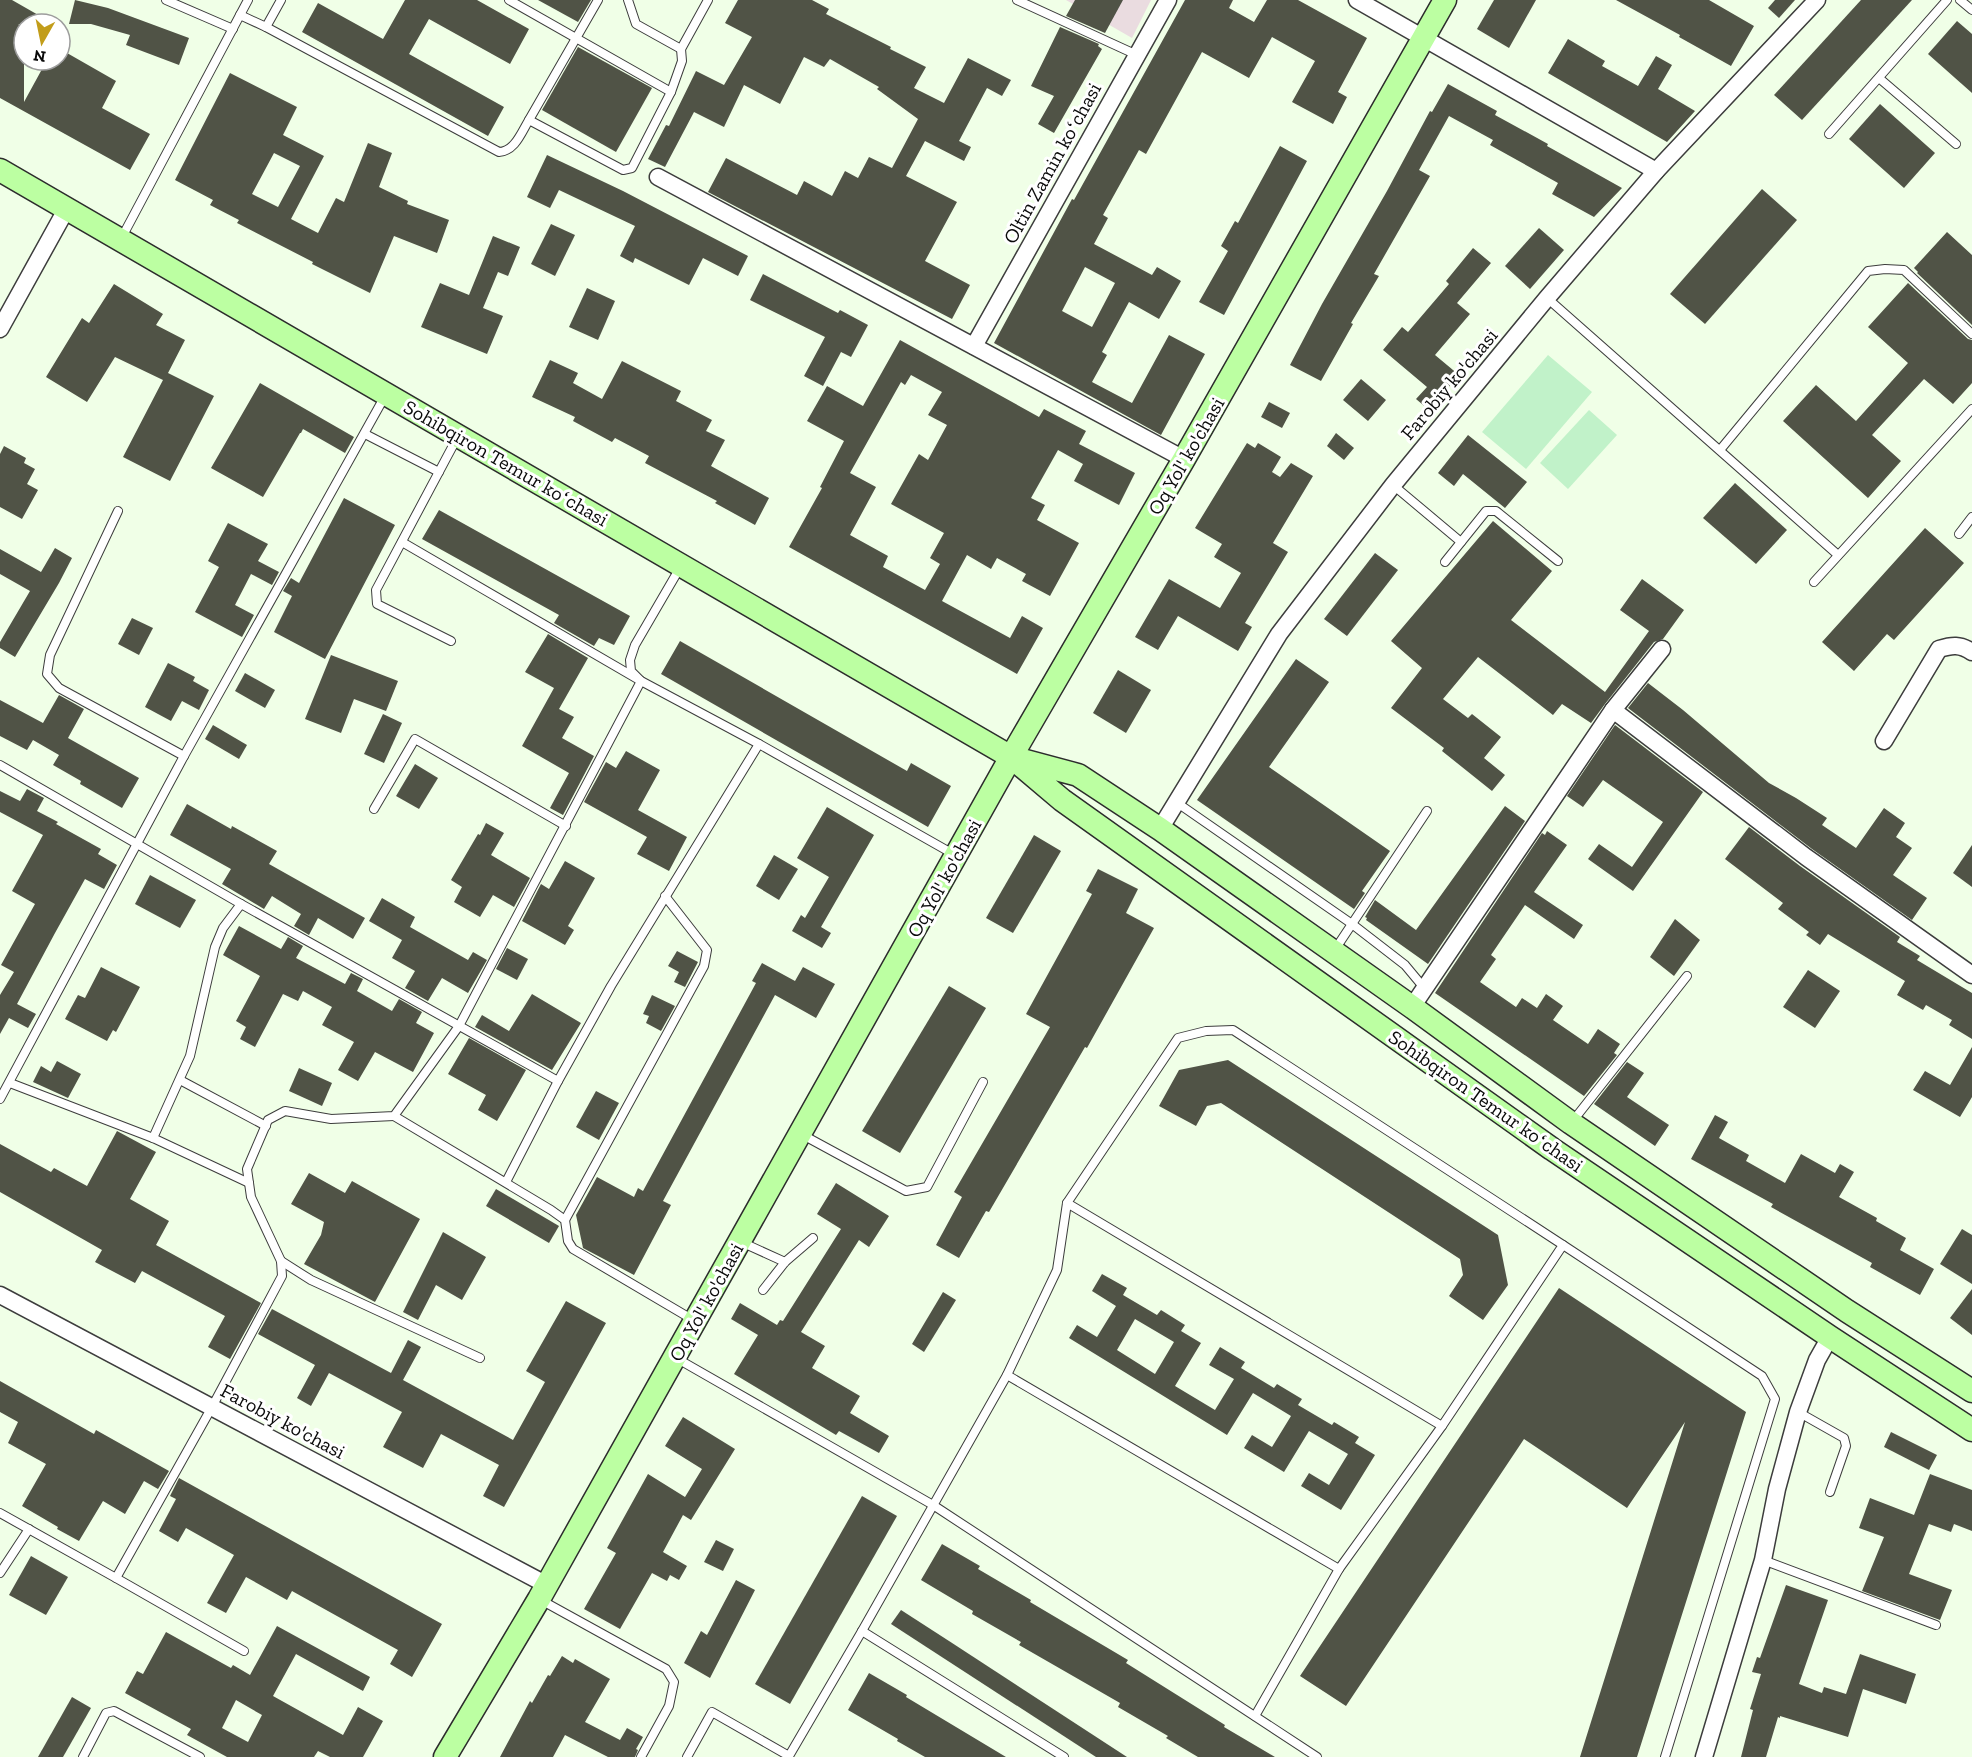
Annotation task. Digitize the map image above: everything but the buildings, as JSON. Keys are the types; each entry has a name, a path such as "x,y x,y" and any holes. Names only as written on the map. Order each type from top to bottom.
{"main road":[{"name":"Oq Yol' ko'chasi","path":"445,1757 543,1592 1011,757 1184,459 1445,0"},
{"name":"Sohibqiron Temur koʻchasi","path":"0,170 1011,757 1062,800 1552,1149 1972,1430"},
{"name":"Sohibqiron Temur koʻchasi","path":"1011,757 1078,775 1160,829 1334,952 1419,998 1571,1123 1846,1311 1972,1392"}],"street":[{"name":"Oltin Zamin koʻchasi","path":"974,346 1168,0"},
{"path":"1357,0 1656,171"},
{"name":"Farobiy ko'chasi","path":"1160,829 1279,634 1393,485 1547,298 1656,171 1817,0"},
{"path":"658,177 1184,459"},
{"path":"0,329 67,208"},
{"path":"1884,741 1939,649 1951,645 1962,646 1972,652"},
{"path":"1419,998 1613,710 1662,649"},
{"path":"1613,710 1806,857 1972,975"},
{"name":"Farobiy ko'chasi","path":"0,1294 212,1407 543,1592"},
{"path":"1704,1757 1763,1560 1777,1489 1798,1412 1817,1360 1830,1337"}],"lane":[{"path":"166,0 233,29"},
{"path":"121,239 248,0"},
{"path":"266,27 281,0"},
{"path":"509,0 670,92"},
{"path":"240,15 499,152 513,147 598,0"},
{"path":"628,0 636,24 681,49"},
{"path":"529,120 623,170 632,168 670,92 682,61 681,49 708,0"},
{"path":"1017,0 1137,55"},
{"path":"1829,134 1947,0"},
{"path":"1960,0 1972,10"},
{"path":"1879,78 1956,144"},
{"path":"1720,450 1868,271 1904,270 1972,334"},
{"path":"1547,298 1838,555"},
{"path":"0,1099 184,756 387,393"},
{"path":"1814,582 1972,409"},
{"path":"364,434 439,472"},
{"path":"451,641 377,604 376,590 459,435"},
{"path":"1393,485 1461,542"},
{"path":"118,511 50,655 47,674 59,688 184,756"},
{"path":"1445,562 1486,511 1496,511 1558,561"},
{"path":"1959,534 1972,517"},
{"path":"402,542 641,681 759,744 956,856"},
{"path":"641,681 631,671 630,660 635,645 682,565"},
{"path":"394,1116 459,1026 641,681"},
{"path":"374,809 415,739 566,826"},
{"path":"506,1182 558,1081 611,986 759,744"},
{"path":"0,765 241,904 558,1081"},
{"path":"1176,802 1352,924 1405,964 1419,998"},
{"path":"1334,952 1426,811"},
{"path":"665,896 707,950 704,966 565,1220 568,1241 573,1249 696,1321"},
{"path":"153,1138 190,1056 215,947 223,928 241,904"},
{"path":"1571,1123 1687,976"},
{"path":"687,1757 712,1712 789,1757 1007,1375 1057,1270 1067,1203 1178,1038 1206,1031 1233,1030 1762,1376 1774,1398 1665,1757"},
{"path":"180,1080 266,1126"},
{"path":"800,1134 906,1191 927,1186 983,1082"},
{"path":"10,1083 153,1138 249,1183"},
{"path":"117,1578 282,1276 281,1261 251,1197 247,1169 268,1120 285,1110 331,1119 394,1116 506,1182 565,1220"},
{"path":"1067,1203 1442,1426"},
{"path":"764,1290 785,1262 813,1238"},
{"path":"740,1242 785,1262"},
{"path":"1255,1716 1339,1569 1442,1426 1563,1245"},
{"path":"281,1261 311,1280 480,1358"},
{"path":"675,1357 933,1505 1317,1757"},
{"path":"1007,1375 1339,1569"},
{"path":"1798,1412 1844,1438 1846,1446 1830,1492"},
{"path":"0,1513 244,1651"},
{"path":"0,1573 29,1529"},
{"path":"1763,1560 1936,1625"},
{"path":"543,1592 666,1669 670,1675 674,1682 669,1706 641,1757"},
{"path":"862,1631 1064,1757"},
{"path":"83,1757 106,1713 114,1711 200,1757"}],"shaded area":[{"path":"1066,0 1151,0 1132,38"}],"green space":[{"path":"1548,355 1592,392 1526,469 1482,432"},
{"path":"1589,410 1617,435 1568,489 1540,463"}]}
